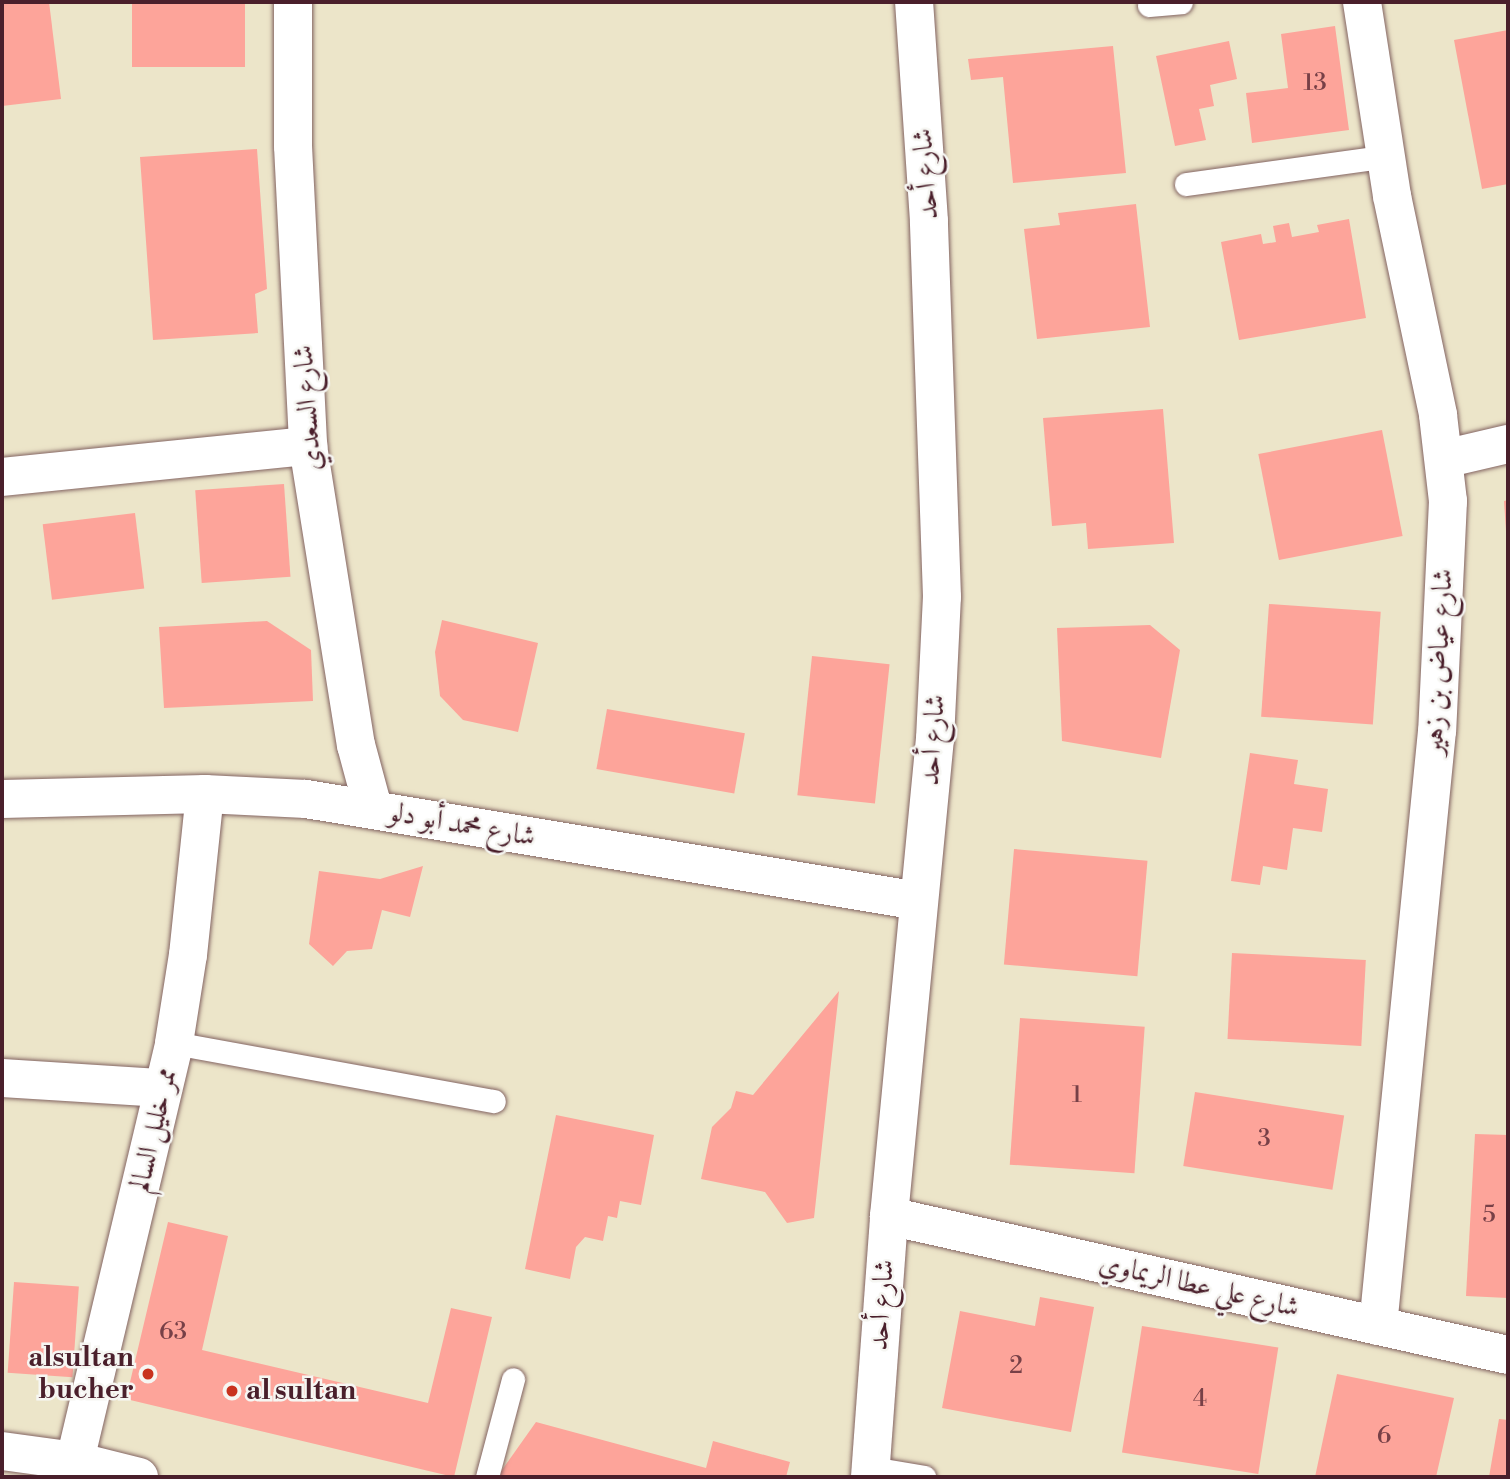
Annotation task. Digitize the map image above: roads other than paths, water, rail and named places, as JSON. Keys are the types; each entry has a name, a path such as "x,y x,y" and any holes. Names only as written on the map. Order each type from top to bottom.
{"street":[{"name":"شارع السعدي","path":"293,2 293,146 308,446 356,745 373,808"},
{"name":"شارع أحد","path":"870,1472 889,1216 935,739 942,597 929,220 914,2"},
{"name":"شارع عياض بن زهير","path":"1362,2 1387,156 1444,459 1448,501 1437,731 1378,1326"},
{"path":"1444,459 1508,444"},
{"path":"2,477 308,446"},
{"name":"شارع محمد أبو دلو","path":"2,799 205,794 373,808 919,901"},
{"name":"ممر خليل السالم","path":"73,1469 174,1043 188,955 205,794"},
{"path":"2,1078 163,1088"},
{"name":"شارع علي عطا الريماوي","path":"889,1216 1508,1355"},
{"path":"2,1451 73,1469 139,1477"}],"lane":[{"path":"1149,5 1181,2"},
{"path":"1186,184 1387,156"},
{"path":"174,1043 494,1101"},
{"path":"487,1477 513,1379"},
{"path":"870,1472 925,1477"}],"place":[{"name":"alsultan bucher","path":"148,1374"},
{"name":"al sultan","path":"232,1391"}]}
